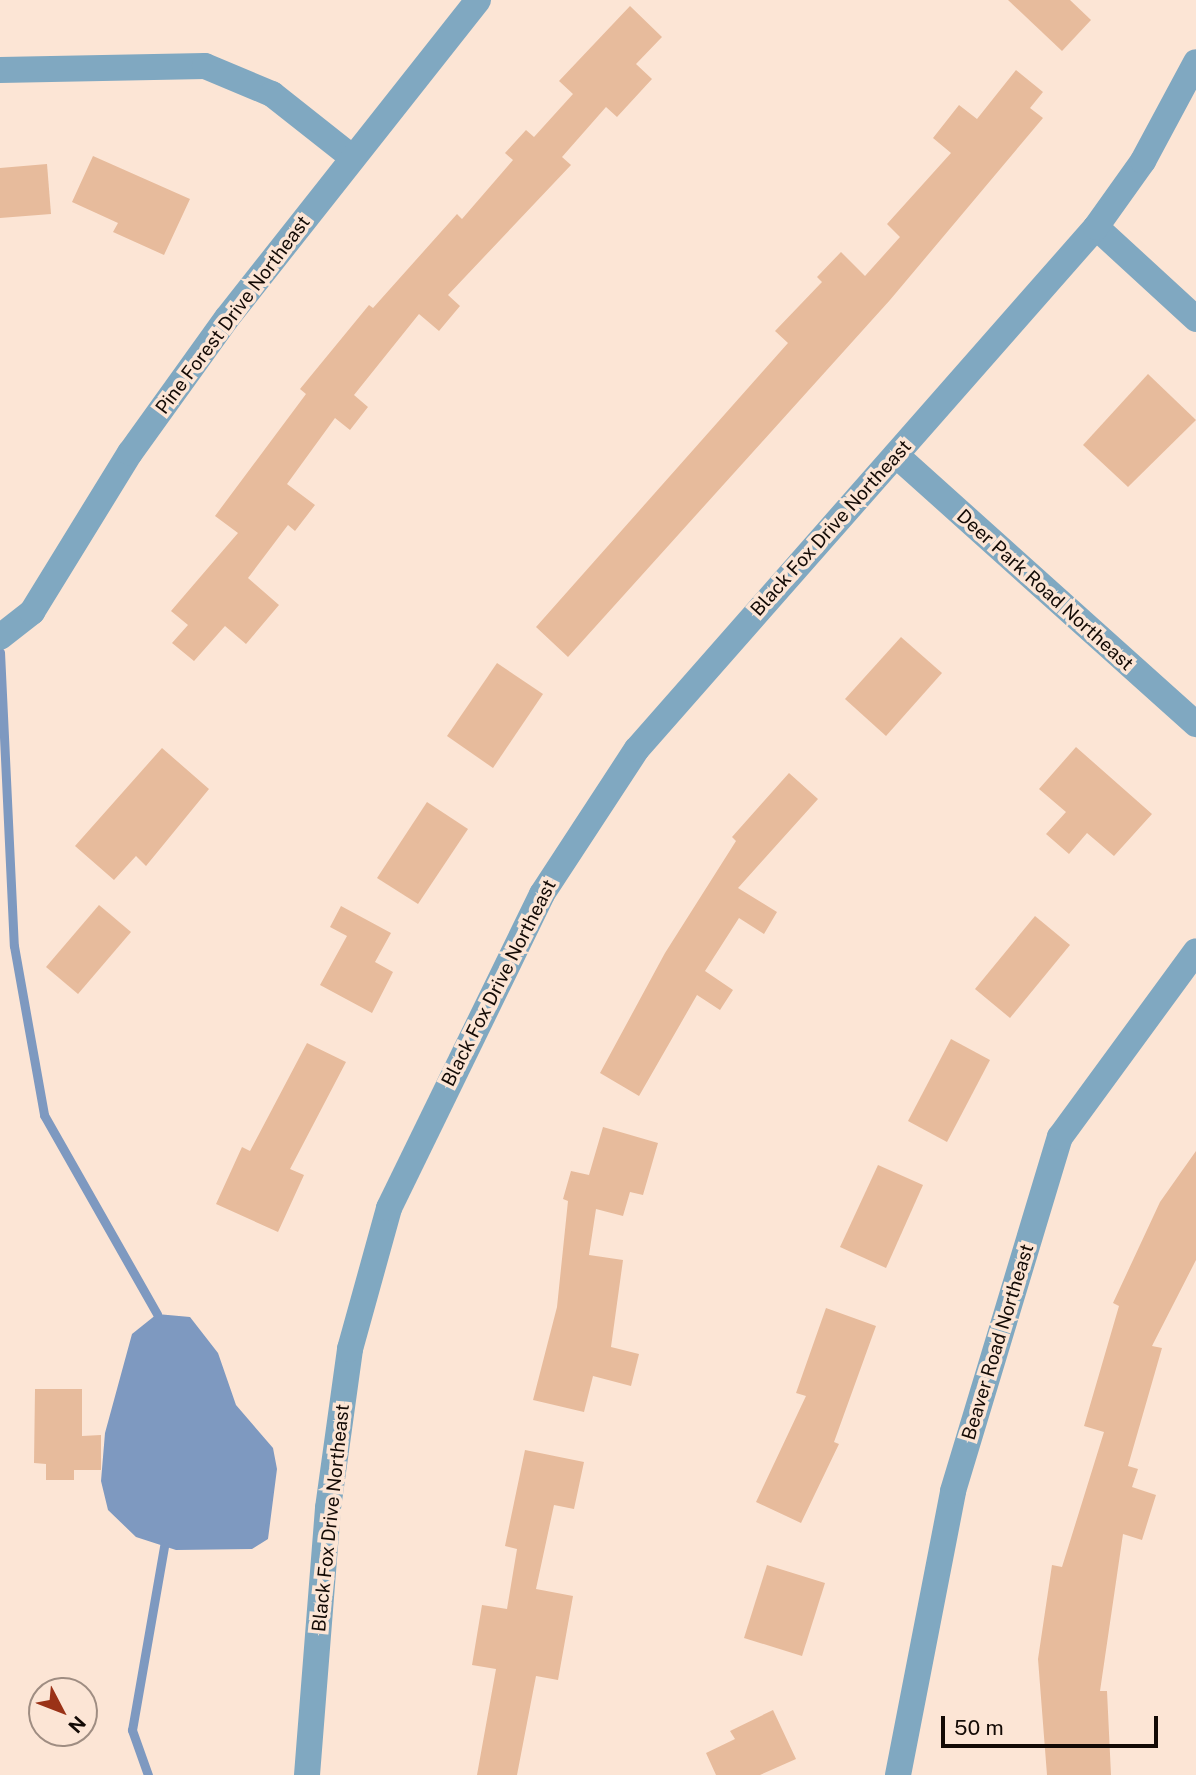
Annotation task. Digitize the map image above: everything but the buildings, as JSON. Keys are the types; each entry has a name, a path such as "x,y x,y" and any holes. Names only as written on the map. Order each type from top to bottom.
{"street":[{"name":"Pine Forest Drive Northeast","path":"0,637 32,612 130,453 353,158 478,0"},
{"name":"Black Fox Drive Northeast","path":"307,1775 328,1508 350,1349 389,1208 542,894 637,749 1096,227 1143,161 1196,62"},
{"path":"0,70 205,66 272,94 353,158"},
{"path":"1096,227 1196,319"},
{"name":"Deer Park Road Northeast","path":"896,455 1196,724"},
{"name":"Beaver Road Northeast","path":"898,1775 953,1492 1060,1137 1196,951"}],"water":[{"path":"157,1314 190,1317 218,1353 236,1405 273,1448 277,1469 268,1539 252,1549 176,1550 136,1537 108,1510 101,1481 105,1433 132,1334"}],"waterway":[{"path":"0,652 14,946 44,1115 157,1314"},
{"path":"148,1775 132,1730 164,1546"}]}
